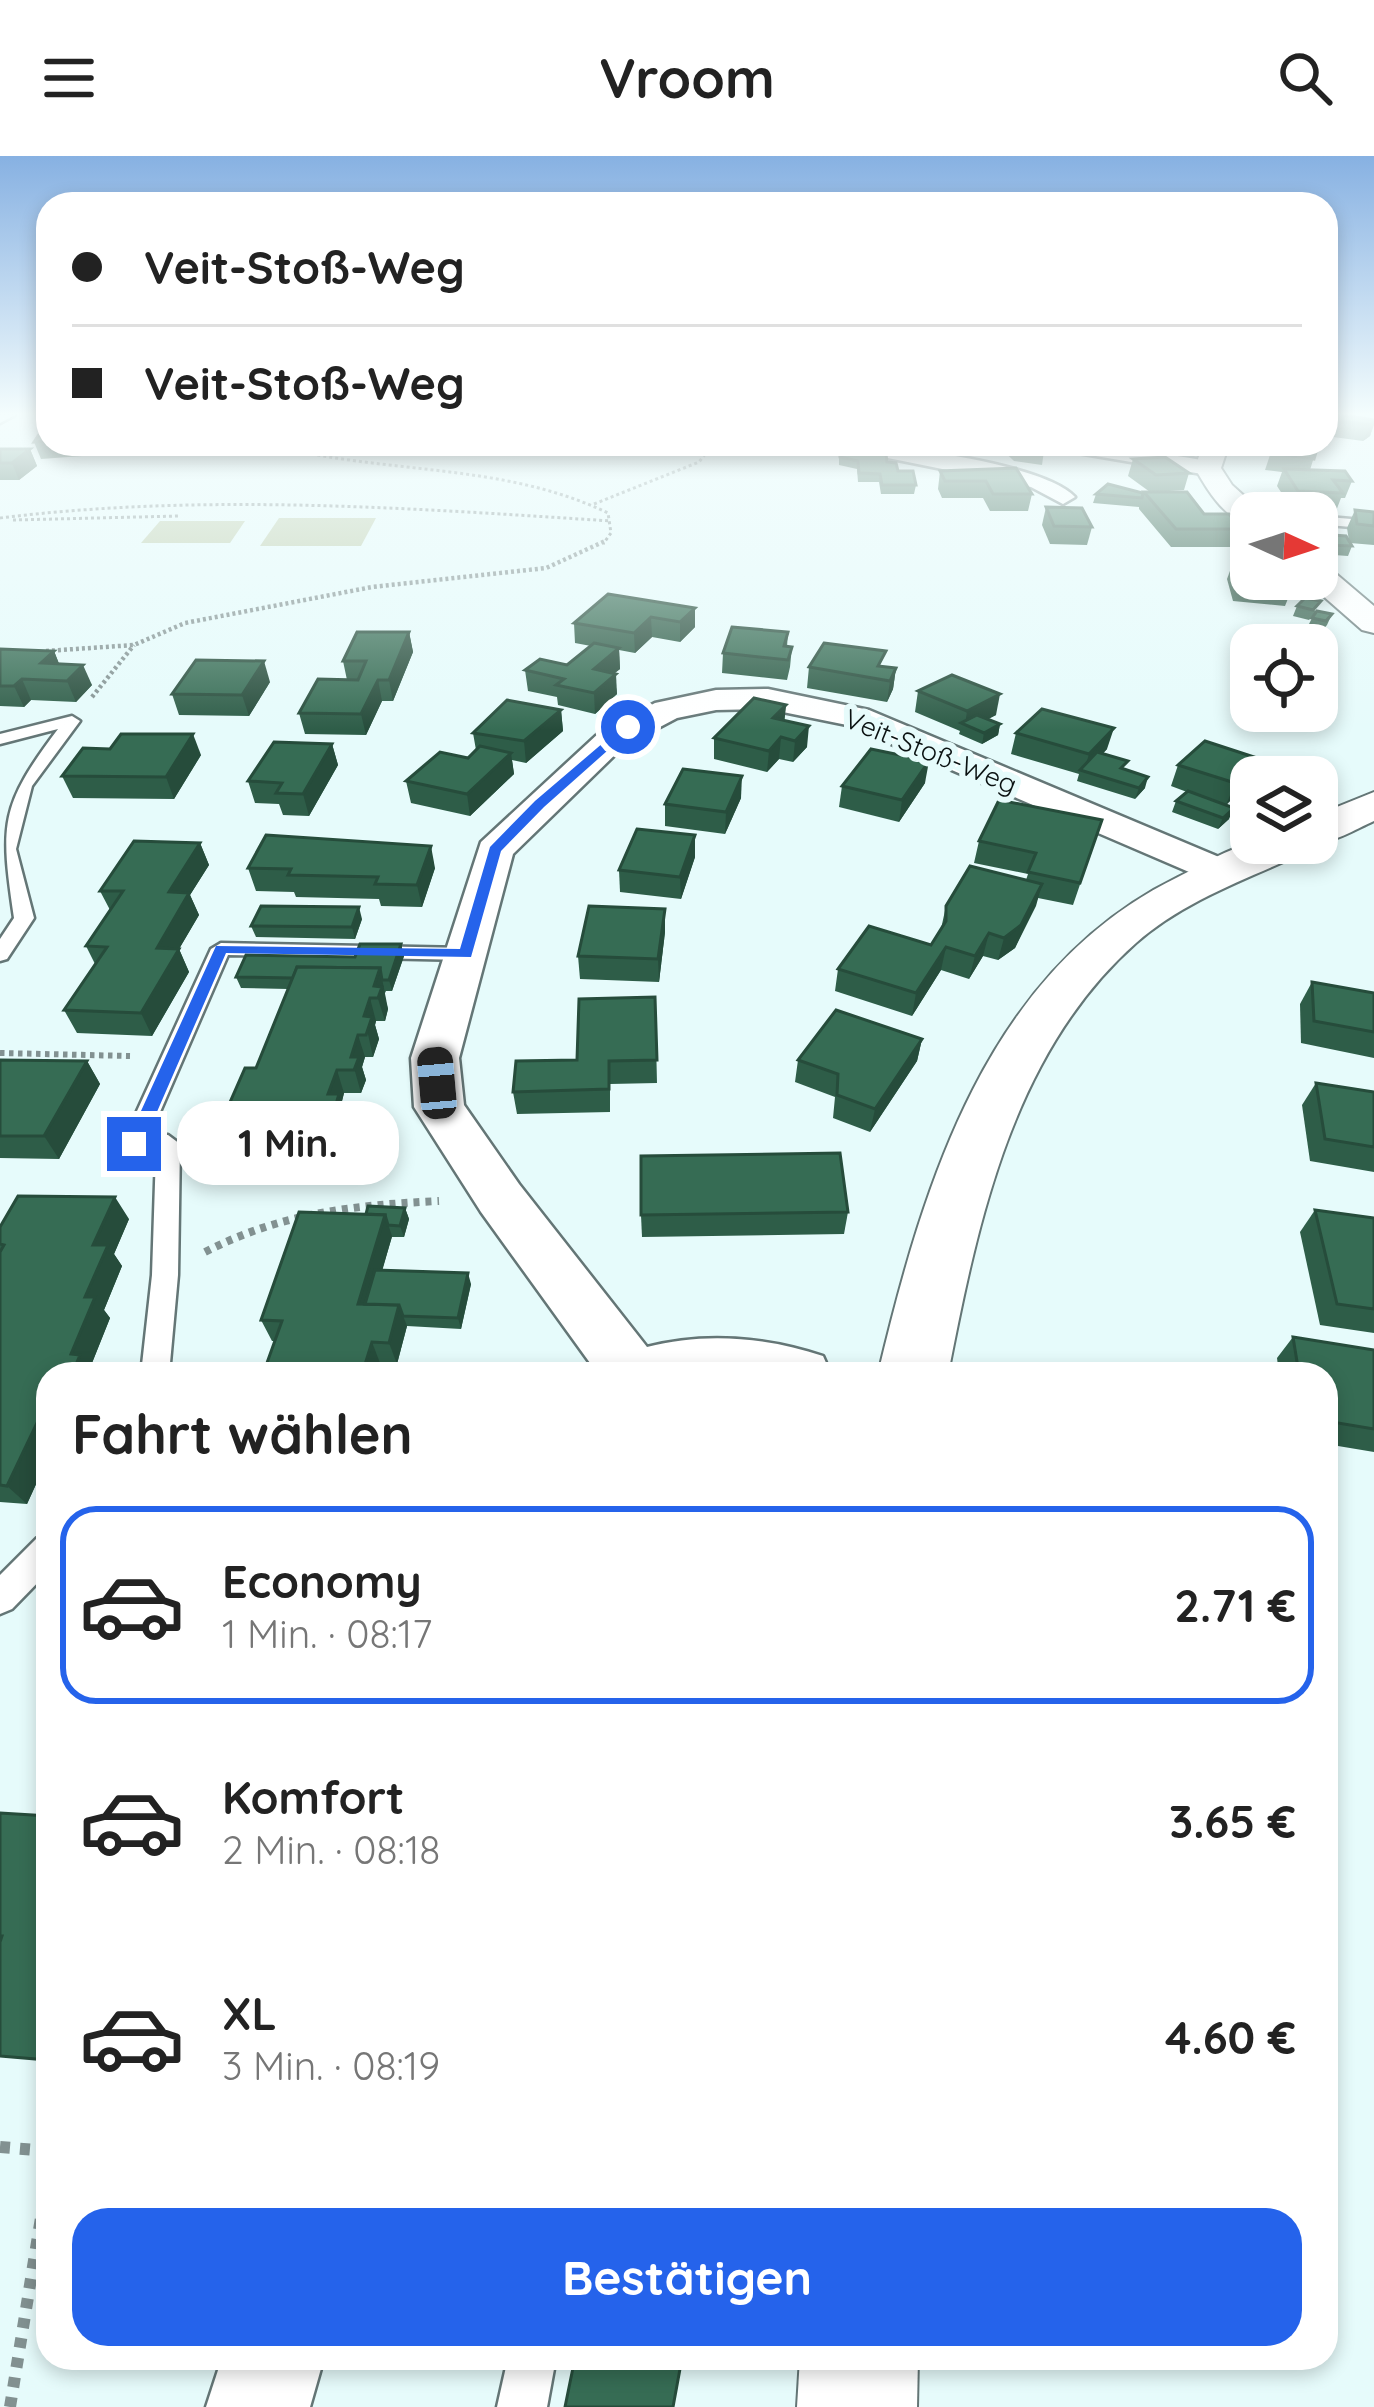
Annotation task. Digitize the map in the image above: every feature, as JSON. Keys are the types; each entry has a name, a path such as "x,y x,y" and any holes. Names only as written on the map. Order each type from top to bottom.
{"street":[{"path":"1338,592 1374,623"},
{"name":"Veit-Stoß-Weg","path":"628,1362 500,1198 439,1107 435,1058 495,850 539,804 628,727 668,710 716,700 768,699 857,717 1223,873"},
{"path":"1338,821 1374,805"},
{"path":"916,1362 969,1158 1002,1086 1053,1001 1120,931 1243,864"},
{"path":"677,1362 721,1362"},
{"path":"258,2407 269,2370"},
{"path":"857,2407 859,2370"}],"lane":[{"path":"1338,522 1374,525"},
{"path":"0,739 72,721"},
{"path":"0,955 24,918 7,849 24,786 72,721"},
{"path":"155,1362 165,1275 168,1144 134,1144 221,949 466,954"},
{"path":"0,1598 36,1562"},
{"path":"521,2407 529,2370"}],"path":[{"path":"45,651 134,645 185,623 264,605 546,568 601,547 611,533 611,521 596,520"},
{"path":"72,721 134,645"},
{"path":"0,1053 170,1057"},
{"path":"165,1275 233,1236 312,1208 500,1198"},
{"path":"0,2147 36,2149"},
{"path":"10,2407 36,2248"}],"green space":[{"path":"278,520 375,520 361,546 260,546"},
{"path":"160,521 245,521 230,543 141,543"}],"building":[{"path":"1051,520 1088,520 1092,527 1054,526"},
{"path":"1168,520 1230,520 1230,529 1176,529"},
{"path":"1338,535 1346,536 1352,546 1338,546"},
{"path":"608,594 695,608 680,622 651,617 634,633 574,623"},
{"path":"1303,600 1321,601 1313,610 1297,606"},
{"path":"1317,611 1332,614 1326,621 1312,618"},
{"path":"732,627 788,632 784,646 792,647 788,660 723,653"},
{"path":"357,632 409,632 389,680 378,680 361,714 299,713 318,679 358,680 366,661 343,661"},
{"path":"594,643 619,648 594,669 616,674 594,693 556,685 564,679 525,670 540,659 567,665"},
{"path":"824,643 886,651 878,666 896,668 890,681 809,667"},
{"path":"0,649 54,651 41,663 83,665 67,681 22,679 14,686 0,686"},
{"path":"196,660 264,661 242,695 172,694"},
{"path":"952,675 1000,694 967,711 918,691"},
{"path":"754,698 786,705 773,718 809,726 795,741 781,737 769,751 714,738"},
{"path":"507,700 561,710 524,741 473,733"},
{"path":"1042,709 1114,728 1089,754 1016,733"},
{"path":"977,715 1000,724 984,733 961,723"},
{"path":"121,734 193,734 166,777 62,776 83,748 110,749"},
{"path":"1205,741 1251,756 1230,756 1230,781 1178,765"},
{"path":"274,742 332,744 303,794 276,793 282,783 248,781"},
{"path":"480,746 511,753 467,794 406,781 440,752 468,758"},
{"path":"871,749 929,761 902,800 842,786"},
{"path":"1097,752 1128,761 1121,768 1148,777 1139,788 1080,770"},
{"path":"683,769 742,776 726,812 665,804"},
{"path":"1188,791 1230,807 1230,812 1223,818 1176,801"},
{"path":"999,800 1102,820 1080,883 1028,872 1036,853 979,841"},
{"path":"637,829 695,835 680,877 619,870"},
{"path":"266,835 431,846 417,885 375,884 378,877 288,875 291,869 248,868"},
{"path":"134,841 200,843 169,892 189,893 157,948 179,949 141,1013 64,1010 107,947 86,946 123,891 100,891"},
{"path":"970,866 1042,884 1021,925 1004,938 989,933 975,956 946,947 916,993 838,969 869,926 931,945 946,921 946,906"},
{"path":"261,906 359,907 352,927 251,926"},
{"path":"589,906 665,909 658,959 578,956"},
{"path":"360,944 401,944 389,980 382,980 380,968 297,967 293,978 236,977 246,955 355,957"},
{"path":"297,967 380,968 374,986 382,987 378,998 370,998 364,1016 372,1017 366,1035 358,1035 351,1057 359,1057 354,1070 337,1070 328,1094 339,1094 334,1111 324,1111 315,1135 326,1135 318,1159 206,1157 245,1068 256,1068"},
{"path":"1312,982 1374,993 1374,1032 1314,1021"},
{"path":"655,997 657,1060 609,1061 609,1089 513,1092 516,1061 577,1060 579,999"},
{"path":"836,1010 922,1039 875,1109 837,1095 838,1074 798,1060"},
{"path":"0,1060 87,1061 44,1136 0,1136"},
{"path":"1316,1083 1374,1092 1374,1147 1325,1139"},
{"path":"840,1153 848,1212 641,1215 641,1156"},
{"path":"18,1196 115,1197 93,1245 108,1245 85,1297 95,1297 71,1354 80,1355 77,1362 36,1362 36,1425 7,1486 0,1485 0,1252 4,1245 0,1244 0,1227"},
{"path":"368,1206 405,1208 400,1226 388,1225 385,1215 366,1214"},
{"path":"1315,1210 1374,1218 1374,1309 1337,1304"},
{"path":"299,1212 385,1215 358,1304 399,1305 389,1343 372,1342 366,1362 267,1362 282,1321 261,1320"},
{"path":"375,1270 468,1273 458,1318 403,1316 399,1305 365,1304"},
{"path":"1293,1337 1374,1350 1374,1429 1338,1423 1338,1362 1297,1362"},
{"path":"0,1813 36,1815 36,2059 0,2056"},
{"path":"573,2370 680,2370 673,2407 565,2407"}],"route":[{"path":"134,1144 221,949 466,954 495,850 539,804 628,727"}]}
